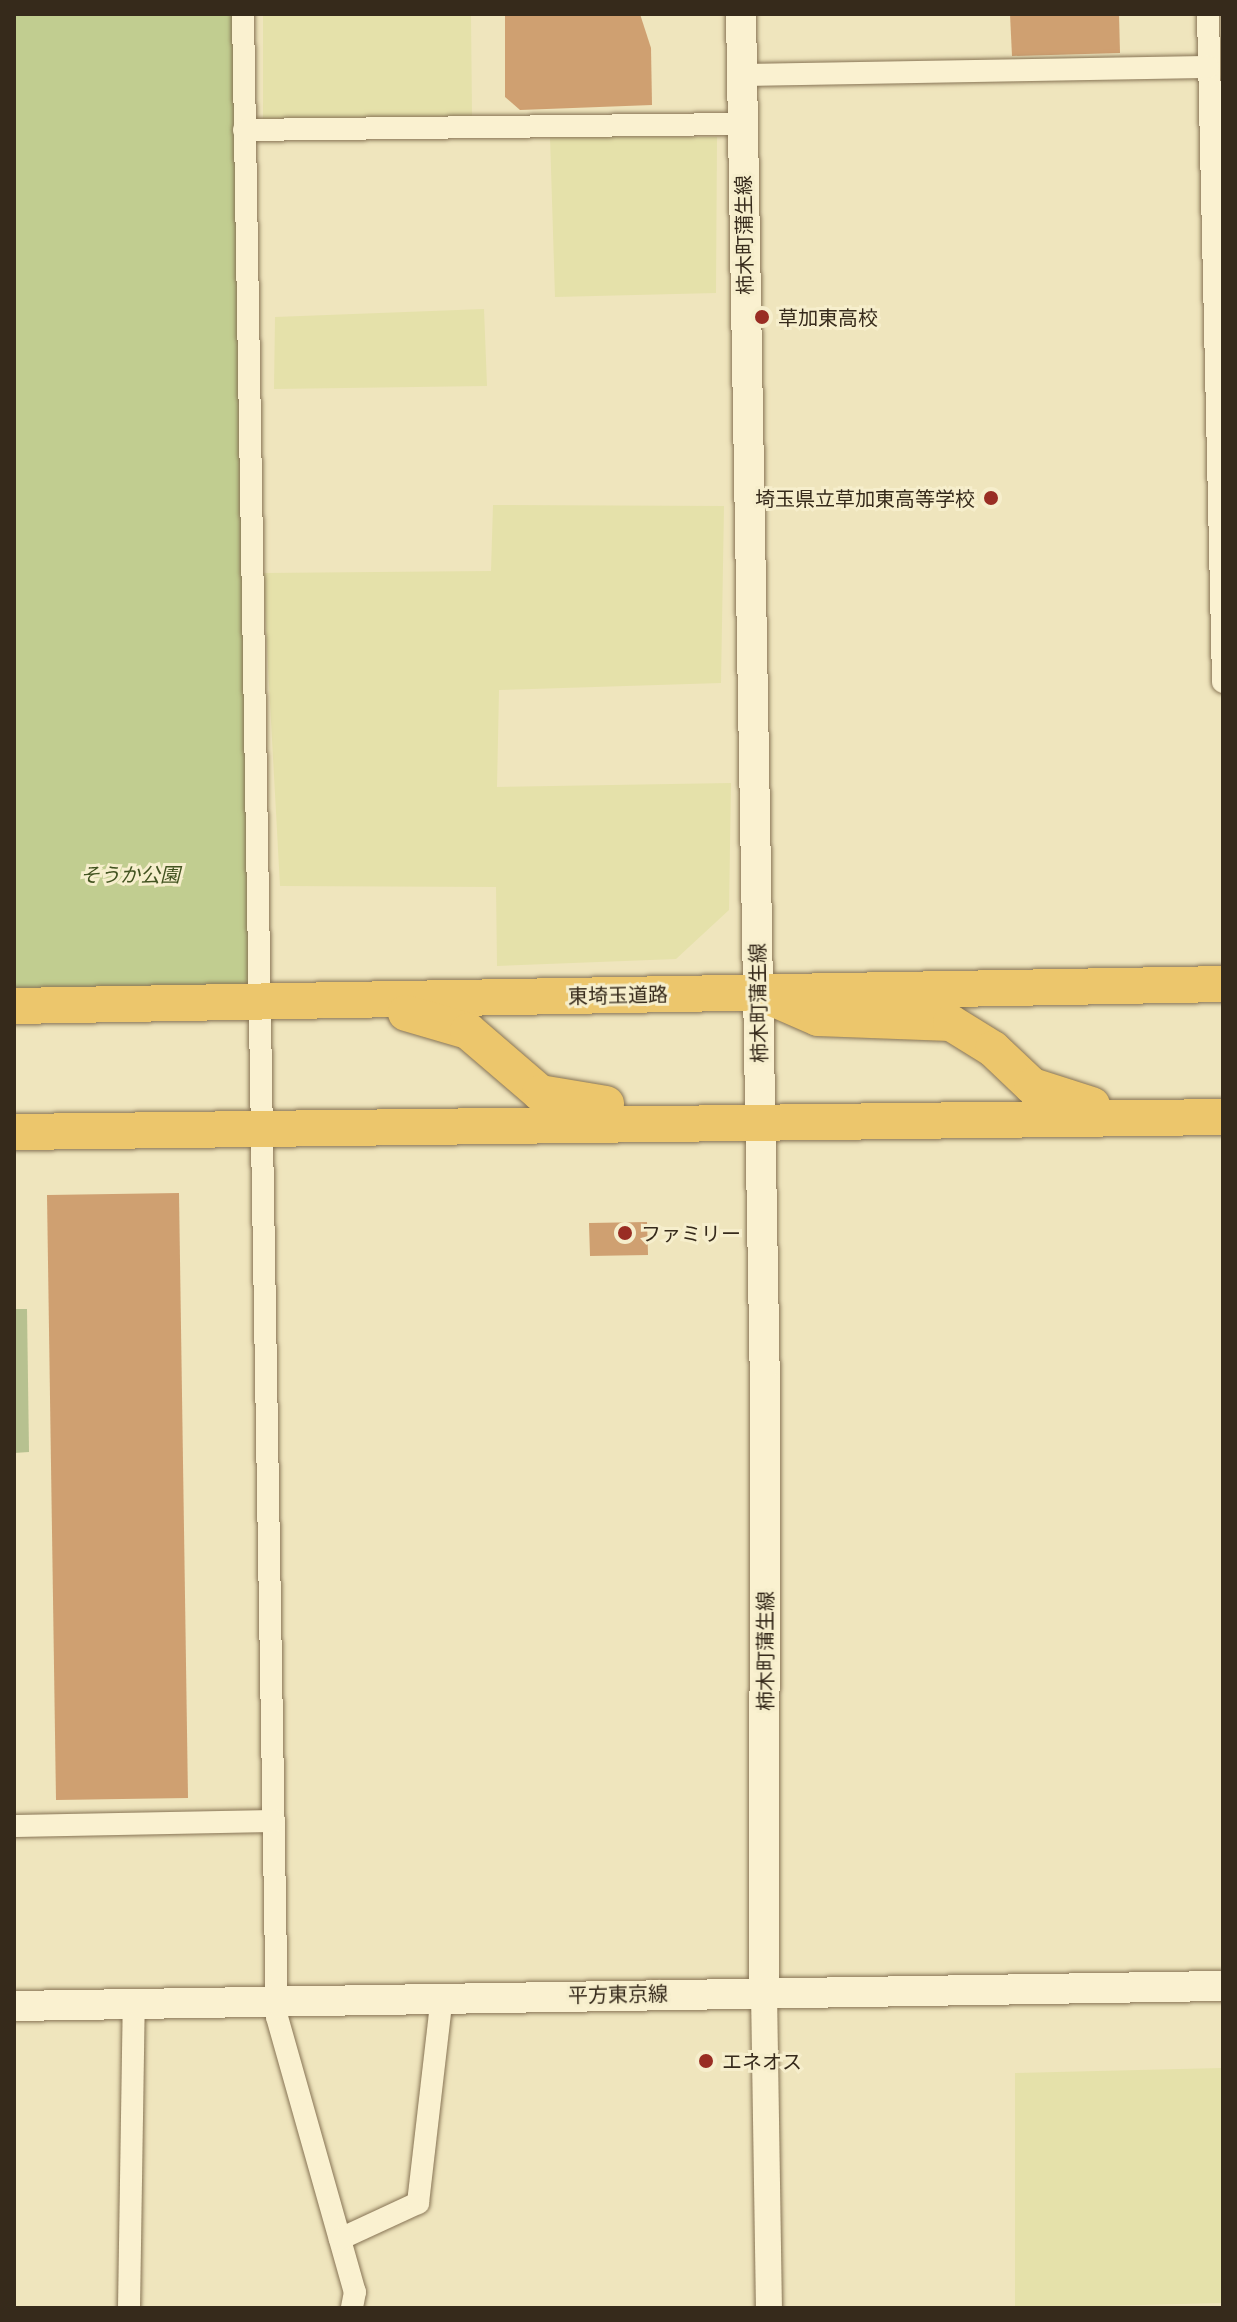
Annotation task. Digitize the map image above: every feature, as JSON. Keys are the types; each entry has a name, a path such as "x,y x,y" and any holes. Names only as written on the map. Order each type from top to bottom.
{"highway":[{"name":"東埼玉道路","path":"14,1006 1223,984"},
{"path":"758,991 818,1018 951,1023 1051,1096 1157,1116"},
{"path":"353,1001 468,1031 519,1079 558,1100 697,1104 761,1124"},
{"path":"14,1132 1223,1117"}],"main road":[{"name":"柿木町蒲生線","path":"741,14 761,1124 764,1992"},
{"name":"平方東京線","path":"14,2006 1223,1986"}],"street":[{"path":"243,14 256,1001 265,1130 276,2000 340,2239 352,2308"},
{"path":"1208,14 1223,682"},
{"path":"741,75 1208,67"},
{"path":"244,130 742,124"},
{"path":"14,1826 274,1821"},
{"path":"764,1992 769,2308"},
{"path":"340,2239 418,2203 442,1997"},
{"path":"129,2308 134,2004"}],"shaded area":[{"path":"263,14 471,14 472,116 263,119"},
{"path":"550,136 717,137 716,293 555,297"},
{"path":"484,309 487,386 274,389 275,317"},
{"path":"493,505 724,506 721,683 499,690 497,787 731,783 729,910 676,959 497,966 496,887 280,886 263,573 491,571"},
{"path":"1221,2068 1223,2303 1015,2308 1015,2073"}],"green space":[{"name":"そうか公園","path":"14,14 234,14 249,992 14,995"},
{"path":"14,1309 27,1309 29,1452 14,1453"}],"building":[{"path":"505,14 640,14 651,48 652,105 520,110 505,97"},
{"path":"1010,14 1119,14 1120,53 1012,56"},
{"path":"179,1193 188,1798 56,1800 47,1195"},
{"path":"647,1222 648,1255 590,1256 589,1223"}],"place":[{"name":"草加東高校","path":"762,317"},
{"name":"埼玉県立草加東高等学校","path":"991,498"},
{"name":"ファミリー","path":"625,1233"},
{"name":"エネオス","path":"706,2061"}]}
